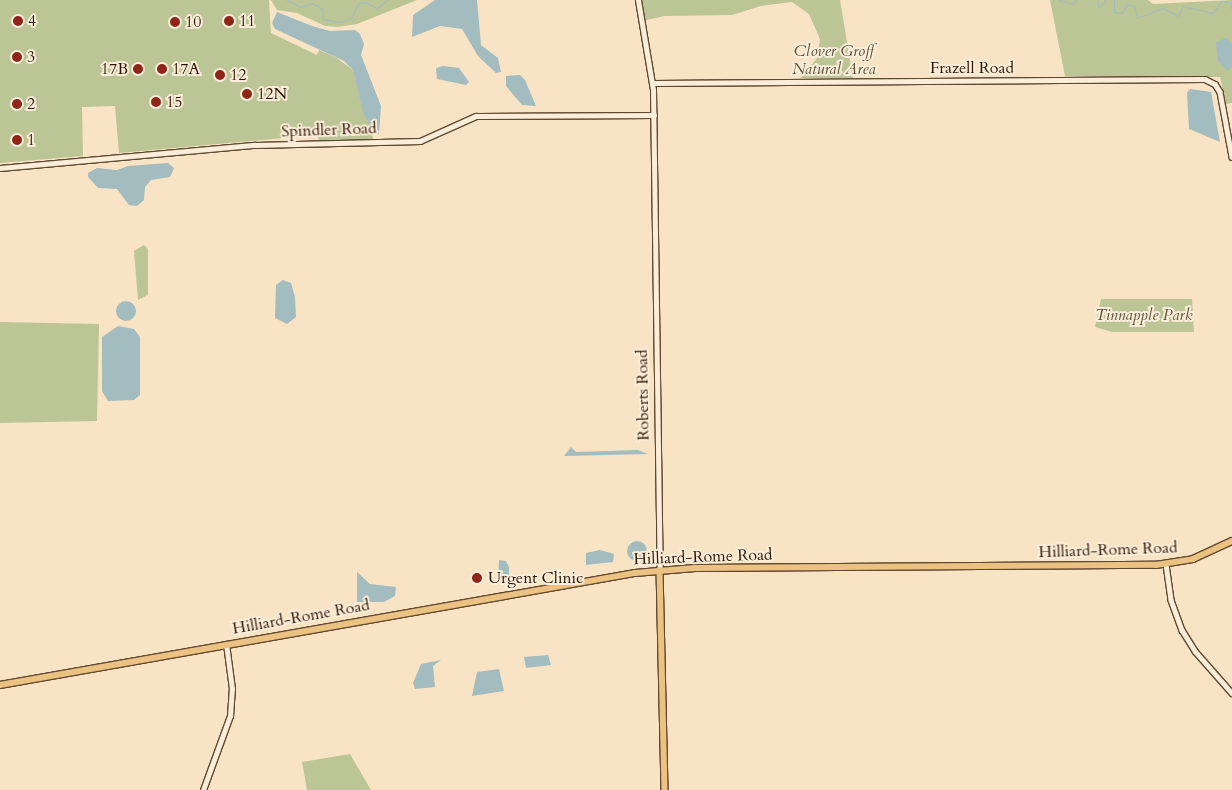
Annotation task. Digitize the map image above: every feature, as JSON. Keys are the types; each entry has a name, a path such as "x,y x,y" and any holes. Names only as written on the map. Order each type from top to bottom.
{"main road":[{"name":"Roberts Road","path":"638,0 652,82 654,114 665,790"},
{"name":"Hilliard-Rome Road","path":"0,685 226,644 660,570 1166,564 1198,556 1232,541"}],"street":[{"name":"Frazell Road","path":"652,82 1205,79 1215,84 1220,92 1232,157"},
{"name":"Spindler Road","path":"0,168 255,145 420,141 476,116 654,114"},
{"path":"1166,564 1171,600 1182,630 1195,651 1232,693"},
{"path":"203,790 230,716 232,689 226,644"}],"green space":[{"path":"0,0 269,0 271,33 317,55 319,50 335,57 353,70 374,141 320,143 317,135 119,153 115,106 82,107 83,156 0,163"},
{"path":"271,0 417,0 357,24 338,27 325,26 297,13 277,10"},
{"name":"Clover Groff Natural Area","path":"638,0 840,0 853,78 801,78 817,58 820,39 809,14 792,2 761,6 732,15 665,16 642,21"},
{"path":"1050,0 1148,0 1153,4 1232,0 1232,103 1226,104 1220,77 1065,76"},
{"path":"144,245 148,249 148,295 138,300 134,251"},
{"name":"Tinnapple Park","path":"1101,299 1192,299 1194,332 1112,332 1095,327"},
{"path":"0,322 99,324 97,421 0,423"},
{"path":"350,754 371,790 307,790 302,762"}],"water":[{"path":"435,0 477,0 481,45 498,58 501,72 496,73 478,56 462,29 440,26 412,37 413,15"},
{"path":"277,12 330,31 355,30 360,34 364,44 361,55 381,106 379,134 374,134 363,112 353,70 344,61 275,29 272,23"},
{"path":"1226,38 1232,45 1232,66 1228,71 1218,61 1216,42"},
{"path":"443,66 459,68 469,82 466,85 437,79 436,68"},
{"path":"520,75 525,80 536,106 522,105 506,86 506,76"},
{"path":"1190,89 1211,92 1220,142 1189,129 1187,93"},
{"path":"168,163 174,168 170,177 151,180 145,187 144,200 137,206 129,205 117,189 98,188 88,177 88,173 97,168 117,170 128,166"},
{"path":"283,280 291,283 295,297 296,317 287,324 275,318 276,285"},
{"path":"126,301 133,304 136,311 133,318 126,321 119,318 116,311 119,304"},
{"path":"118,326 134,329 140,337 140,395 134,400 108,401 102,391 102,337"},
{"path":"571,447 576,452 638,450 648,454 564,456"},
{"path":"637,541 644,544 647,551 644,558 637,561 630,558 627,551 630,544"},
{"path":"600,550 614,554 613,562 586,565 586,553"},
{"path":"499,560 506,561 509,567 509,582 501,583 498,579"},
{"path":"357,572 370,584 396,587 395,596 384,602 357,602"},
{"path":"548,655 551,665 526,668 524,657"},
{"path":"441,660 433,666 435,687 415,689 413,683 421,664"},
{"path":"499,669 504,691 472,696 477,672"}],"waterway":[{"path":"287,0 300,7 312,3 322,9 323,19 340,22 351,18 358,4 365,2 377,8 387,0"},
{"path":"1058,0 1073,4 1076,0"},
{"path":"1097,0 1099,8 1105,0"},
{"path":"1114,0 1114,12 1122,13 1127,4 1134,6 1137,18 1163,8 1178,16 1183,6 1213,13 1221,1 1230,2 1232,10"}],"place":[{"name":"4","path":"18,21"},
{"name":"11","path":"229,21"},
{"name":"10","path":"175,22"},
{"name":"3","path":"17,57"},
{"name":"17B","path":"138,69"},
{"name":"17A","path":"162,69"},
{"name":"12","path":"220,75"},
{"name":"12N","path":"247,94"},
{"name":"15","path":"156,102"},
{"name":"2","path":"17,104"},
{"name":"1","path":"17,140"},
{"name":"Urgent Clinic","path":"477,578"}]}
